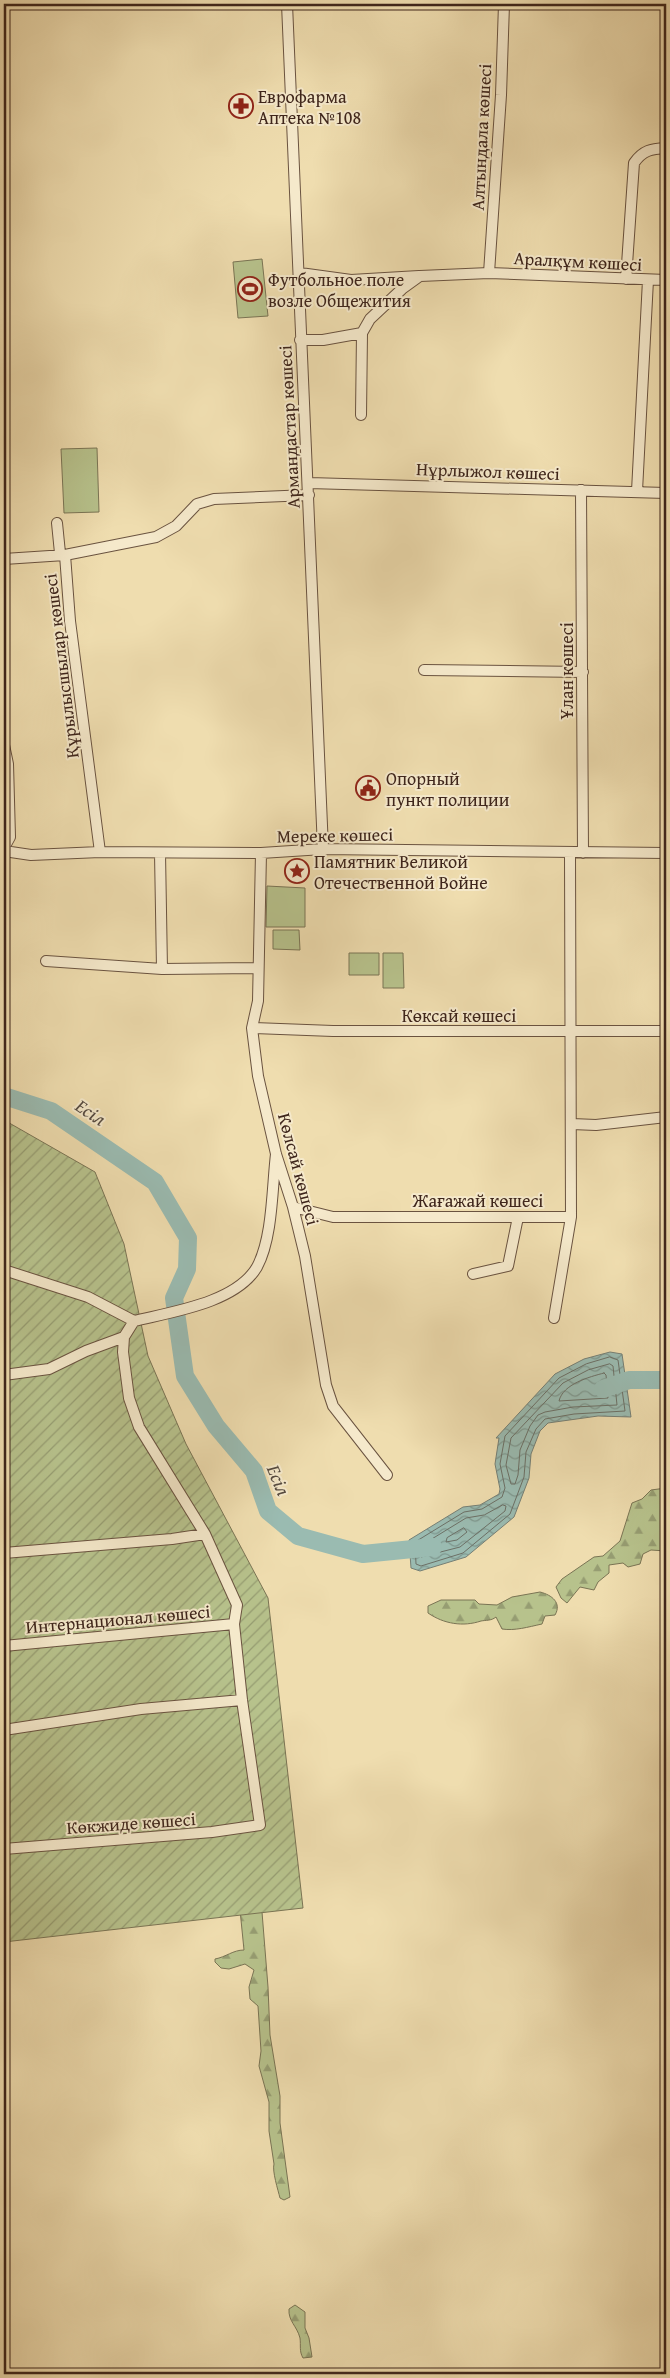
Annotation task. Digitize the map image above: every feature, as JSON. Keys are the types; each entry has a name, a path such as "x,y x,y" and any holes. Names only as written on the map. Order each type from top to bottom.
{"street":[{"name":"Армандастар көшесі","path":"287,4 300,272 300,340 309,483 323,850"},
{"name":"Алтындала көшесі","path":"489,273 501,95 504,4"},
{"path":"626,279 634,163 641,153 651,149 666,148"},
{"name":"Аралқұм көшесі","path":"300,272 351,280 489,273 666,280"},
{"path":"361,415 362,333 370,319 420,276"},
{"path":"637,492 648,280"},
{"path":"300,340 323,340 362,333"},
{"name":"Нұрлыжол көшесі","path":"309,483 666,493"},
{"name":"Ұлан көшесі","path":"581,490 583,852"},
{"name":"Құрылысшылар көшесі","path":"100,852 63,554 156,537 176,526 197,504 214,499 309,495"},
{"path":"4,559 63,554 57,523"},
{"path":"424,670 583,672"},
{"path":"4,745 8,764 10,837 4,849"},
{"path":"666,842 666,854"},
{"name":"Мереке көшесі","path":"4,849 31,855 100,852 261,853 323,850 666,854"},
{"path":"554,1318 571,1217 570,852"},
{"path":"160,853 162,969"},
{"name":"Көлсай көшесі","path":"261,853 257,968 258,1001 252,1028 258,1076 276,1154 293,1207 314,1303 326,1385 334,1406 387,1474"},
{"path":"46,961 162,969 257,968"},
{"name":"Көксай көшесі","path":"252,1028 333,1032 666,1031"},
{"path":"572,1124 596,1125 666,1117"},
{"path":"4,1270 88,1296 134,1321 195,1306 241,1285 256,1267 267,1234 276,1154"},
{"name":"Жағажай көшесі","path":"293,1207 333,1217 571,1217"},
{"path":"473,1274 508,1266 518,1217"},
{"path":"4,1730 141,1709 242,1700 234,1624 237,1605 205,1534 139,1427 129,1398 123,1352 124,1337 134,1321"},
{"path":"4,1375 49,1369 86,1351 124,1337"},
{"path":"4,1553 172,1539 205,1534"},
{"name":"Интернационал көшесі","path":"4,1646 234,1624"},
{"name":"Көкжиде көшесі","path":"4,1849 212,1832 260,1825 242,1700"}],"green space":[{"name":"Футбольное поле возле Общежития","path":"262,259 268,316 238,318 233,262"},
{"path":"97,448 99,512 64,513 61,449"},
{"path":"267,886 305,888 305,927 266,927"},
{"path":"273,930 299,930 300,950 273,949"},
{"path":"349,953 379,953 379,975 349,975"},
{"path":"383,953 403,953 404,988 383,988"},
{"path":"4,1120 95,1172 124,1244 148,1356 186,1444 268,1598 303,1908 4,1942"},
{"path":"666,1488 666,1551 651,1550 643,1554 640,1564 628,1567 623,1563 609,1565 609,1573 598,1582 594,1590 580,1587 567,1603 561,1598 556,1587 562,1579 594,1557 603,1556 620,1541 632,1503 642,1499 651,1490"},
{"path":"540,1592 555,1600 557,1611 555,1615 545,1616 542,1624 522,1628 502,1629 496,1617 490,1620 461,1624 440,1620 428,1613 428,1606 441,1600 475,1600 479,1604 497,1605 512,1597"},
{"path":"239,1900 262,1912 270,2035 280,2096 280,2123 290,2197 284,2200 280,2198 274,2176 269,2131 269,2102 259,2066 261,2051 258,2006 250,1999 249,1987 254,1970 245,1964 229,1969 221,1968 215,1962 215,1959 244,1950"},
{"path":"295,2305 305,2312 305,2328 309,2338 312,2357 303,2358 302,2355 300,2338 289,2313 289,2309"}],"water":[{"path":"610,1352 622,1354 631,1417 598,1416 548,1423 540,1431 531,1454 529,1478 514,1517 466,1557 420,1571 411,1568 409,1540 463,1507 480,1505 499,1494 500,1489 495,1464 499,1438 496,1438 555,1374 584,1359"}],"waterway":[{"name":"Есіл","path":"4,1096 51,1111 155,1182 188,1238 187,1269 174,1298 185,1376 216,1426 254,1471 268,1511 298,1536 363,1554 433,1547"},
{"name":"Есіл","path":"603,1389 629,1380 666,1380"}],"place":[{"name":"Еврофарма Аптека №108","path":"241,106"},
{"name":"Футбольное поле возле Общежития","path":"250,289"},
{"name":"Опорный пункт полиции","path":"368,788"},
{"name":"Памятник Великой Отечественной Войне","path":"297,871"}]}
